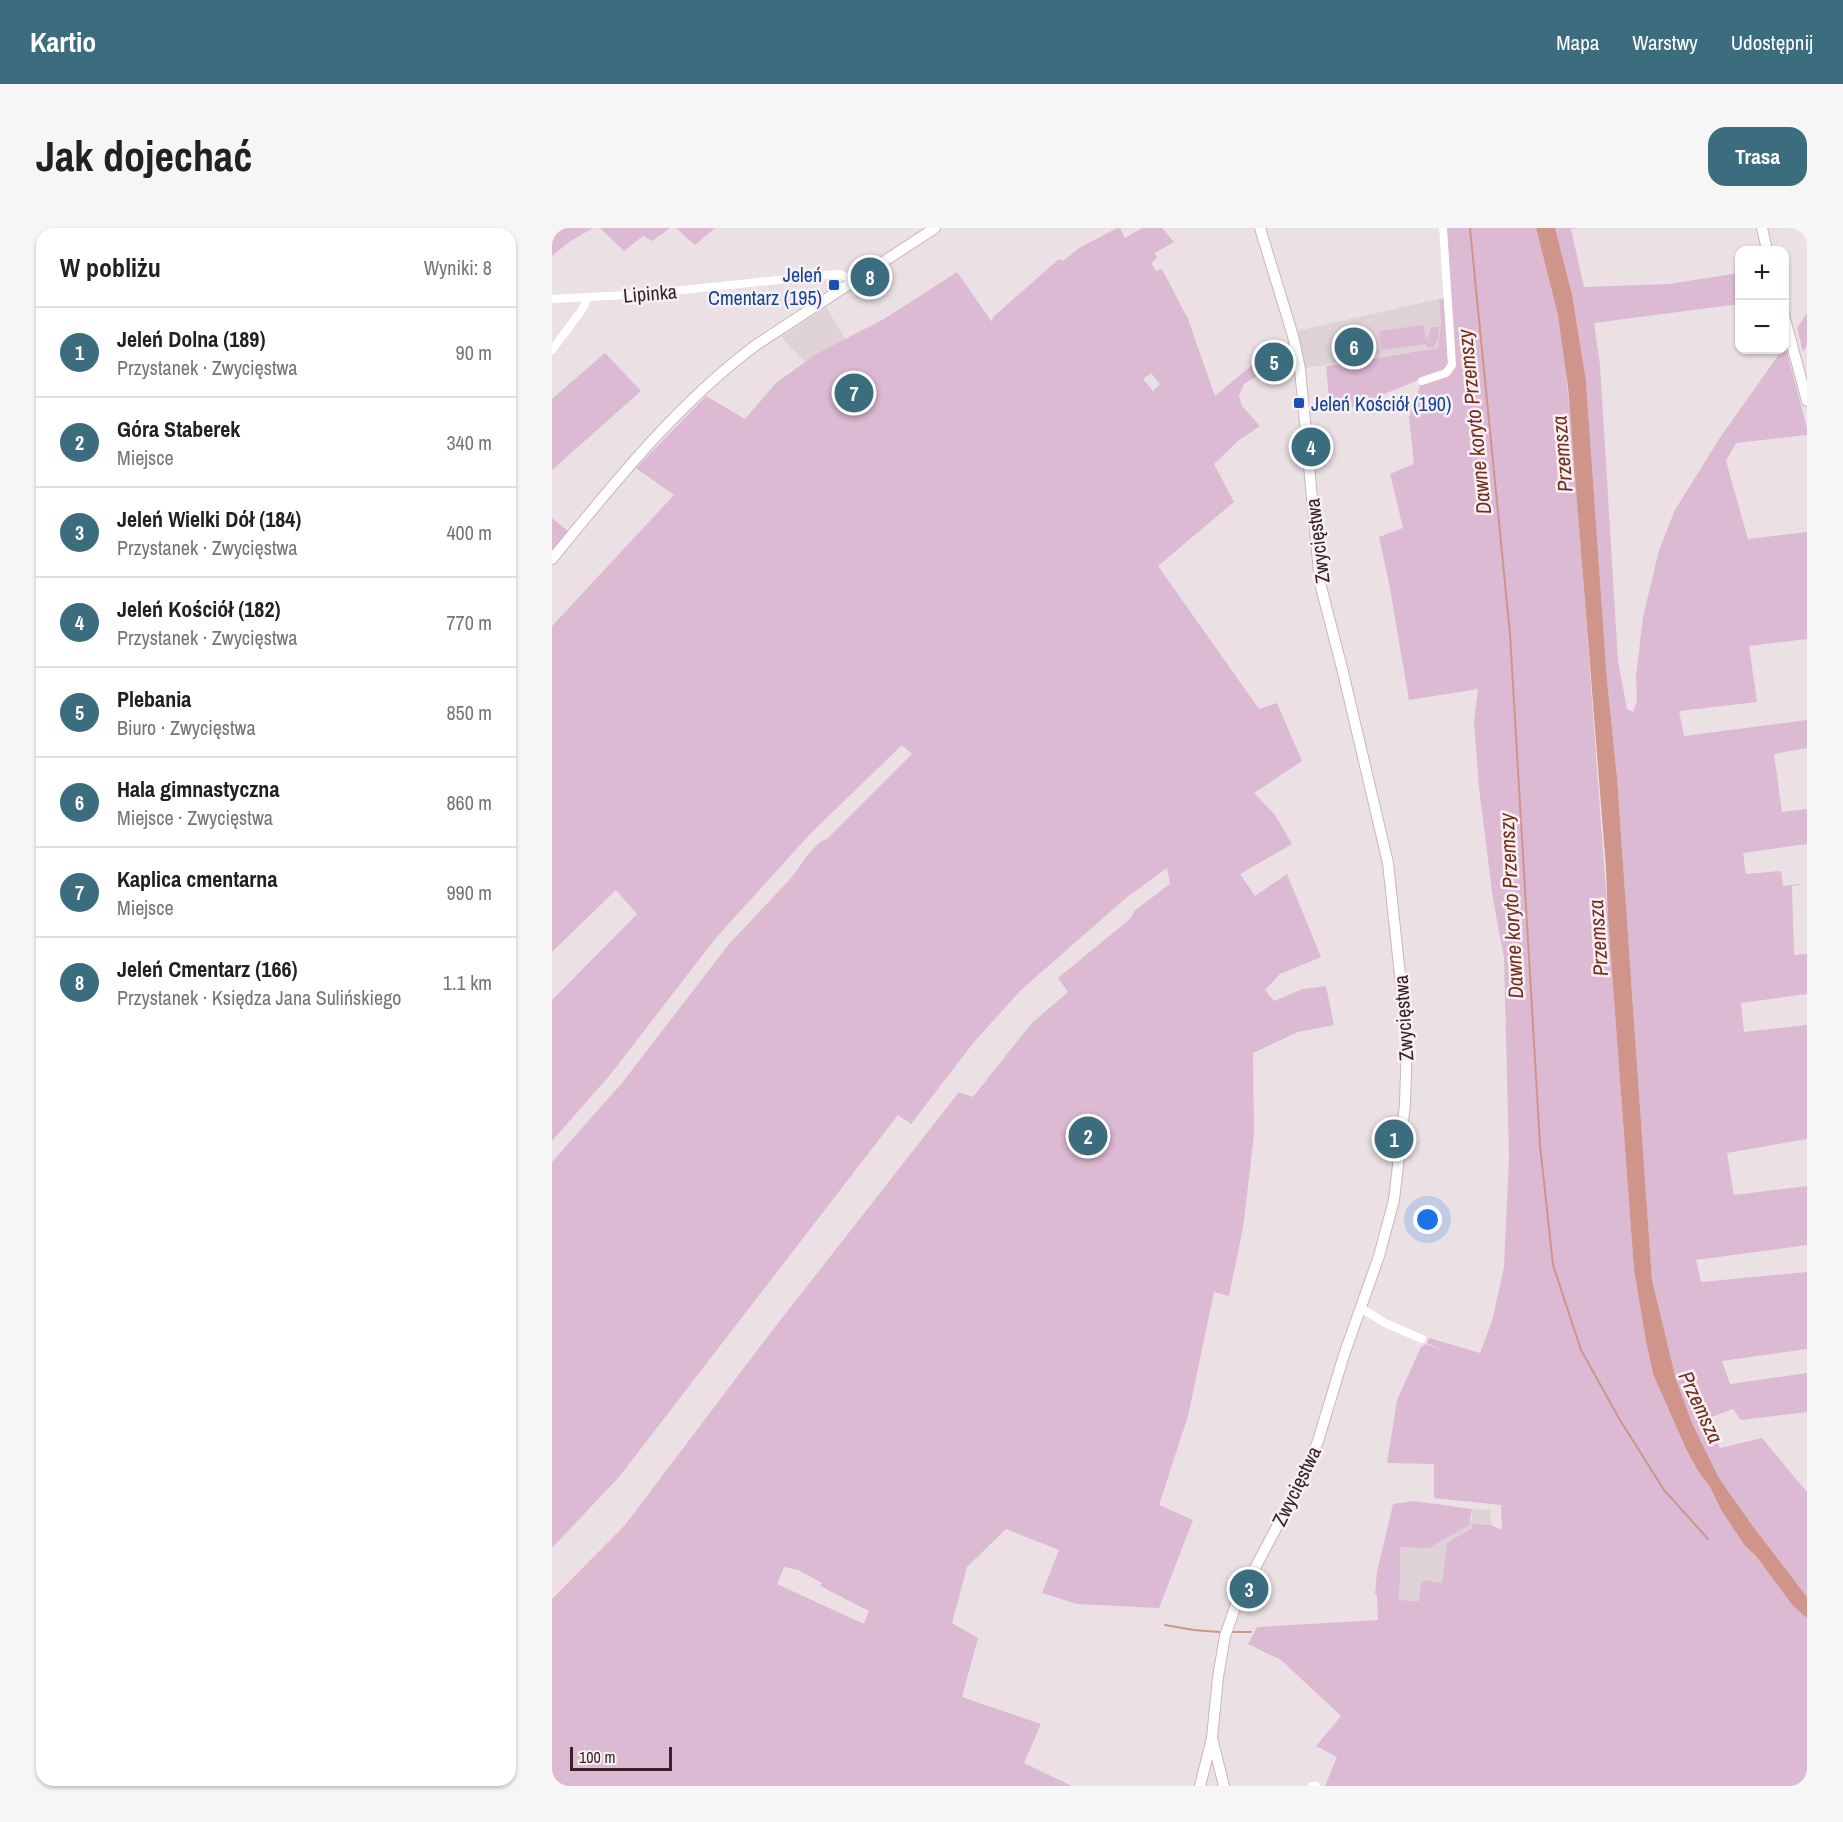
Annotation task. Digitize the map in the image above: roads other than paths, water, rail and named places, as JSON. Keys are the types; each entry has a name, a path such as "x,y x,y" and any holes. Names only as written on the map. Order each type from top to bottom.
{"street":[{"path":"552,559 638,455 703,388 728,366 756,345 934,228"},
{"name":"Zwycięstwa","path":"1224,1786 1212,1738 1221,1656 1231,1616 1311,1461 1344,1355 1379,1257 1396,1184 1407,1064 1404,1007 1388,863 1317,567 1300,369 1293,336 1260,228"},
{"path":"1422,381 1446,373 1452,365 1443,228"},
{"path":"1762,228 1766,246"},
{"name":"Lipinka","path":"552,298 645,294 839,274 854,280"},
{"path":"552,350 588,298"},
{"path":"1789,329 1807,401"},
{"path":"1360,1308 1385,1323 1422,1339"},
{"path":"1200,1786 1212,1738"}],"waterway":[{"name":"Dawne koryto Przemszy","path":"1470,228 1510,634 1540,1145 1553,1265 1581,1350 1620,1420 1664,1490 1708,1539"},
{"path":"1165,1625 1219,1632"},
{"path":"1232,1632 1251,1632"}],"place":[{"name":"Jeleń Cmentarz (166)","path":"870,277"},
{"name":"Jeleń Cmentarz (195)","path":"834,285"},
{"name":"Hala gimnastyczna","path":"1354,347"},
{"name":"Plebania","path":"1274,362"},
{"name":"Kaplica cmentarna","path":"854,393"},
{"name":"Jeleń Kościół (190)","path":"1299,403"},
{"name":"Jeleń Kościół (182)","path":"1311,447"},
{"name":"Góra Staberek","path":"1088,1136"},
{"name":"Jeleń Dolna (189)","path":"1394,1139"},
{"name":"Jeleń Wielki Dół (184)","path":"1249,1589"}],"water label":[{"name":"Przemsza","path":"1562,454"},
{"name":"Przemsza","path":"1598,938"},
{"name":"Przemsza","path":"1701,1407"}]}
